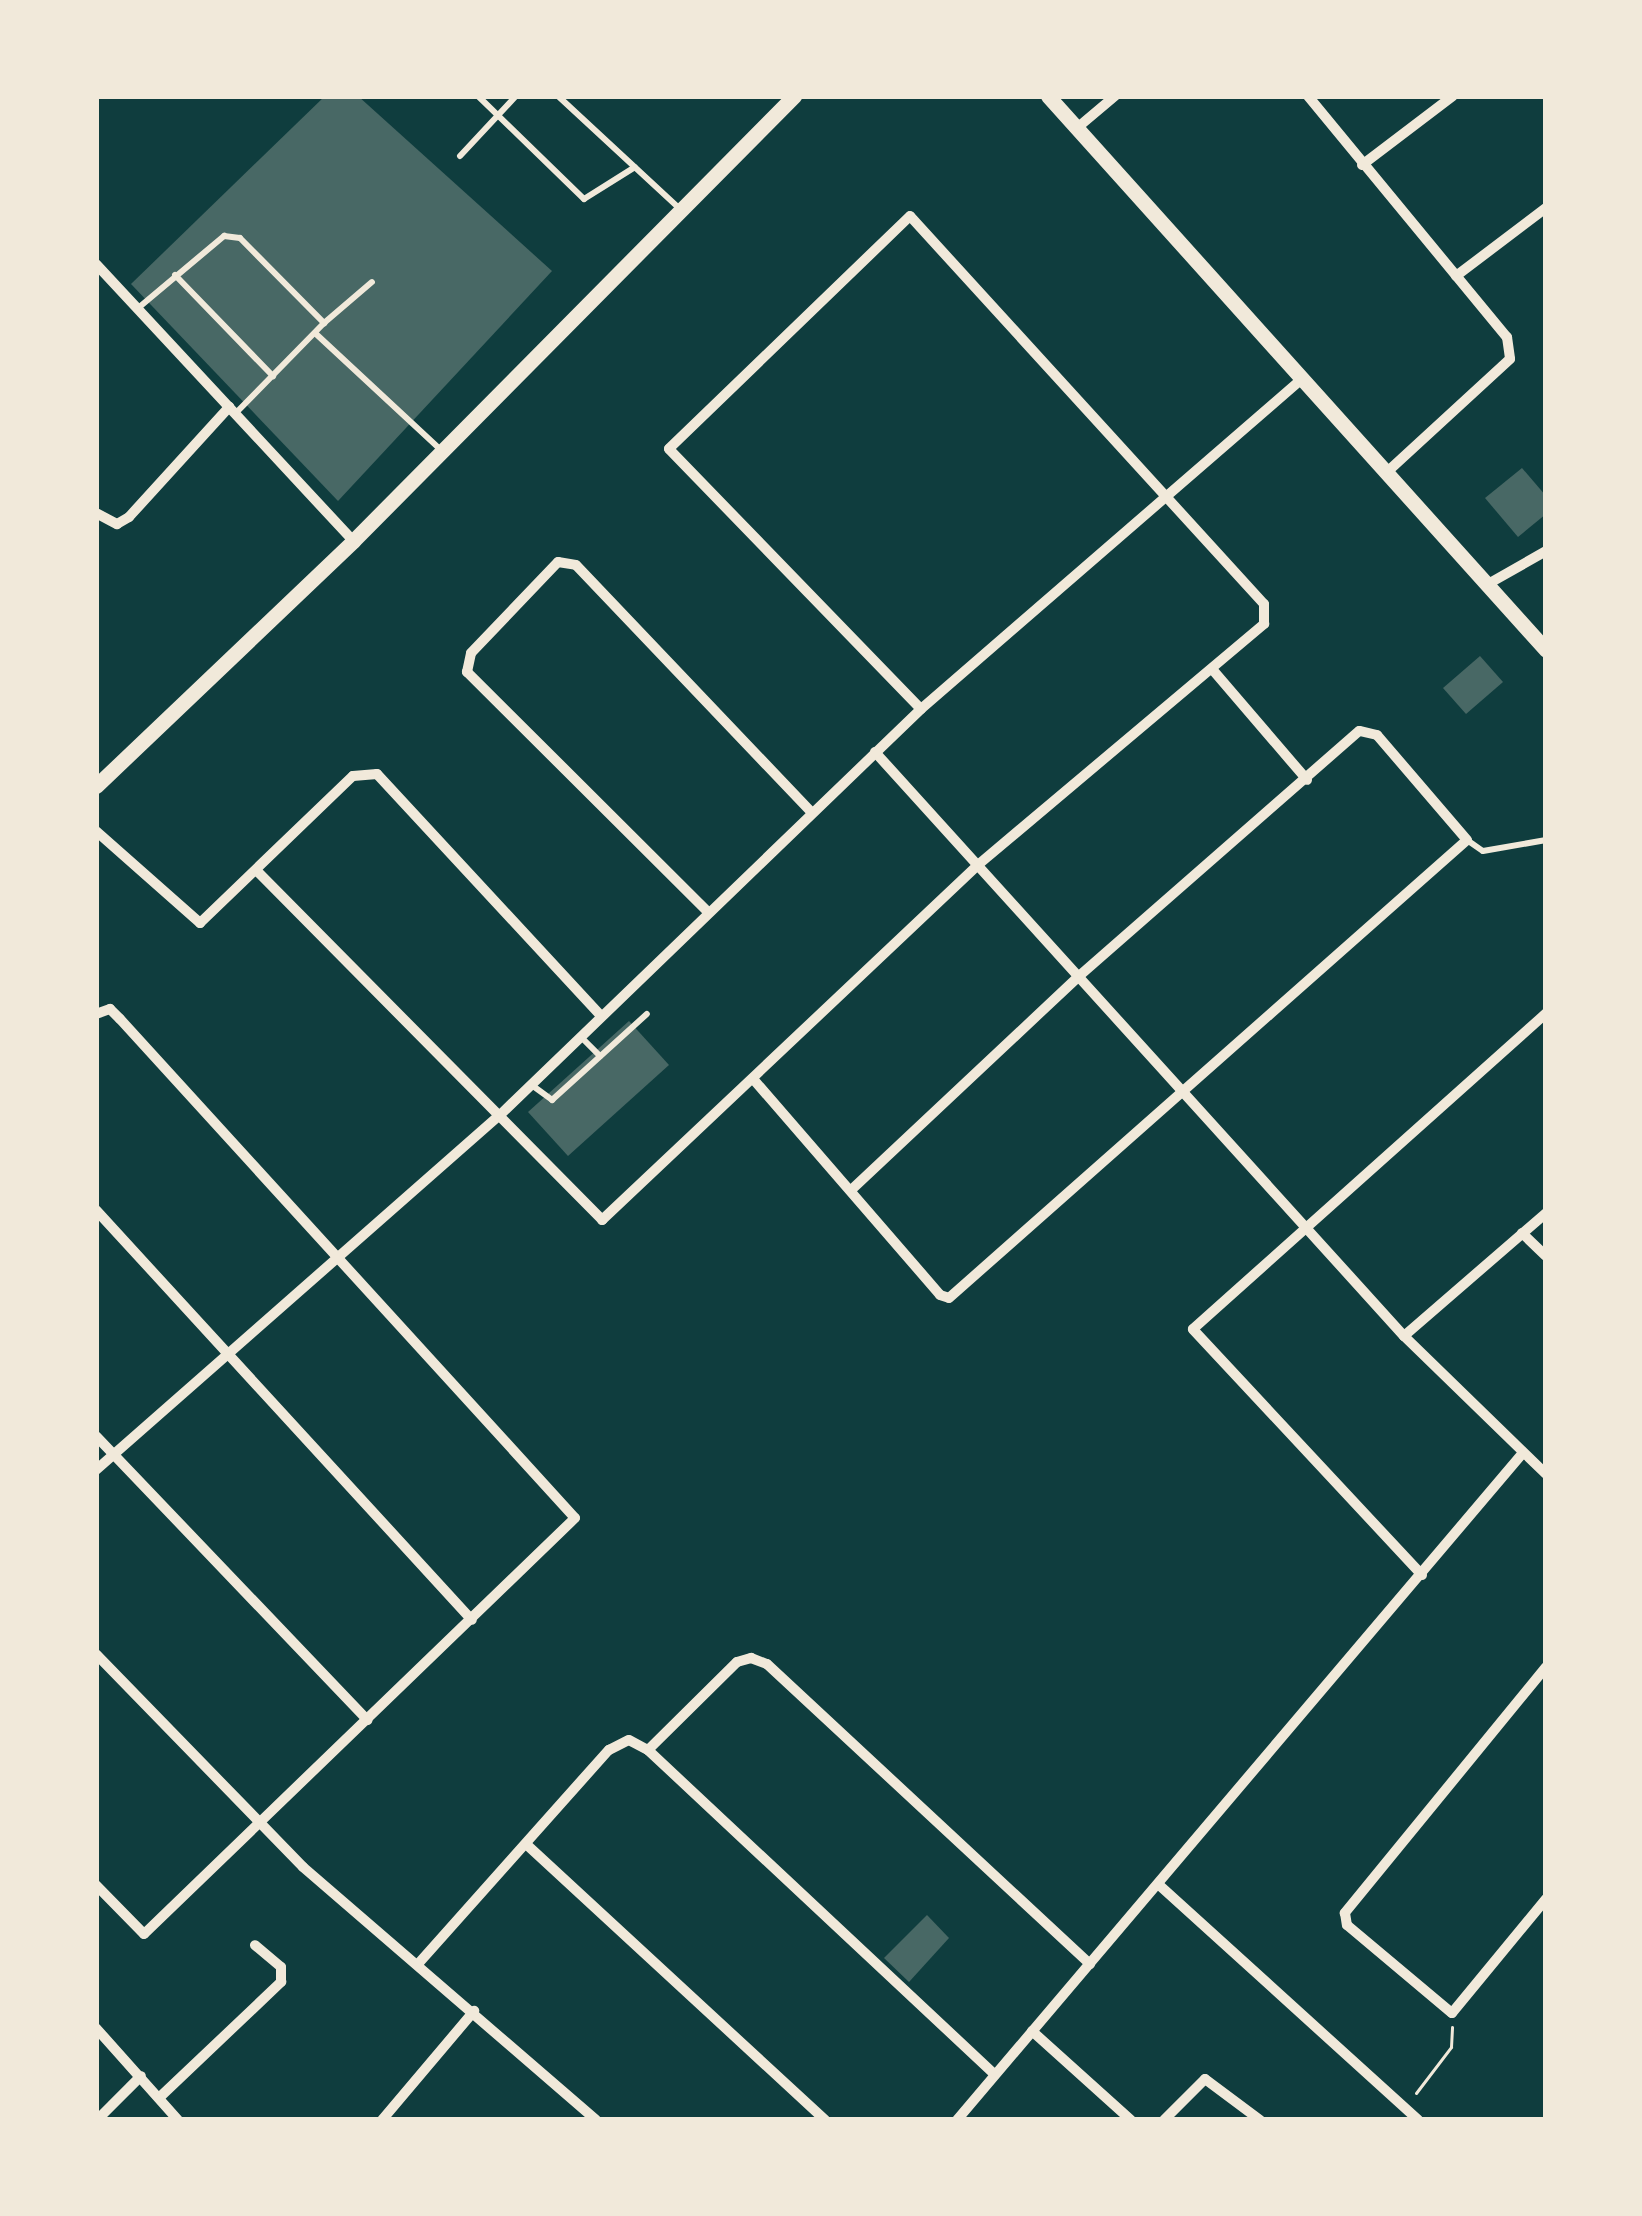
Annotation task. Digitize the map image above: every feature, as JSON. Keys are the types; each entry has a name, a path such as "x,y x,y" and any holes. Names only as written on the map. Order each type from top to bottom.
{"main road":[{"path":"96,786 353,541 794,96"},
{"path":"1048,96 1546,650"}],"street":[{"path":"1077,128 1114,96"},
{"path":"1308,96 1507,338 1510,359 1388,472"},
{"path":"1362,165 1453,96"},
{"path":"1456,276 1546,208"},
{"path":"257,872 602,1220 979,865 1212,669 1268,615 1169,496 918,223 898,219 669,449 921,709"},
{"path":"96,265 353,541"},
{"path":"96,1470 337,1263 501,1114 599,1014 921,709 1303,378"},
{"path":"96,514 117,524 129,518 232,411"},
{"path":"1488,584 1546,551"},
{"path":"707,911 467,672 471,653 558,562 576,565 812,813"},
{"path":"1212,669 1307,780"},
{"path":"754,1080 851,1190 949,1298 1183,1085 1467,840 1368,730 1077,978 851,1190"},
{"path":"875,752 1077,978 1309,1222 1404,1336 1546,1474"},
{"path":"96,831 192,921 200,923 353,776 377,774 599,1014"},
{"path":"96,1014 110,1009 337,1263 575,1518 144,1934 96,1886"},
{"path":"1422,1575 1195,1338 1198,1320 1546,1013"},
{"path":"96,1210 472,1620"},
{"path":"1404,1336 1546,1213"},
{"path":"1522,1233 1546,1256"},
{"path":"96,1436 367,1720"},
{"path":"957,2120 1522,1454"},
{"path":"96,1654 259,1822 596,2120"},
{"path":"648,1750 737,1662 767,1664 1090,1964"},
{"path":"1546,1667 1345,1913 1347,1925 1452,2013 1546,1900"},
{"path":"418,1964 609,1750 629,1740 648,1750 995,2075"},
{"path":"526,1844 825,2120"},
{"path":"1158,1884 1418,2120"},
{"path":"161,2096 281,1982 280,1967 255,1945"},
{"path":"382,2120 473,2011"},
{"path":"96,2028 178,2120"},
{"path":"1032,2031 1131,2120"},
{"path":"97,2120 141,2076"},
{"path":"1164,2120 1205,2079 1260,2120"}],"lane":[{"path":"478,96 584,199 635,167"},
{"path":"460,156 516,96"},
{"path":"558,96 681,211"},
{"path":"137,309 215,239 240,238 324,323"},
{"path":"175,274 273,376"},
{"path":"232,411 372,282"},
{"path":"315,333 442,451"},
{"path":"1467,840 1484,851 1546,840"},
{"path":"531,1083 552,1100 647,1014"},
{"path":"579,1034 600,1056"}],"path":[{"path":"1416,2093 1451,2047 1452,2013"}],"building":[{"path":"325,96 358,96 552,271 338,501 131,284"},
{"path":"1522,468 1546,496 1546,514 1518,537 1485,498"},
{"path":"1480,656 1503,682 1466,714 1443,688"},
{"path":"629,1021 669,1065 568,1156 528,1112"},
{"path":"927,1915 949,1938 909,1982 884,1958"}]}
